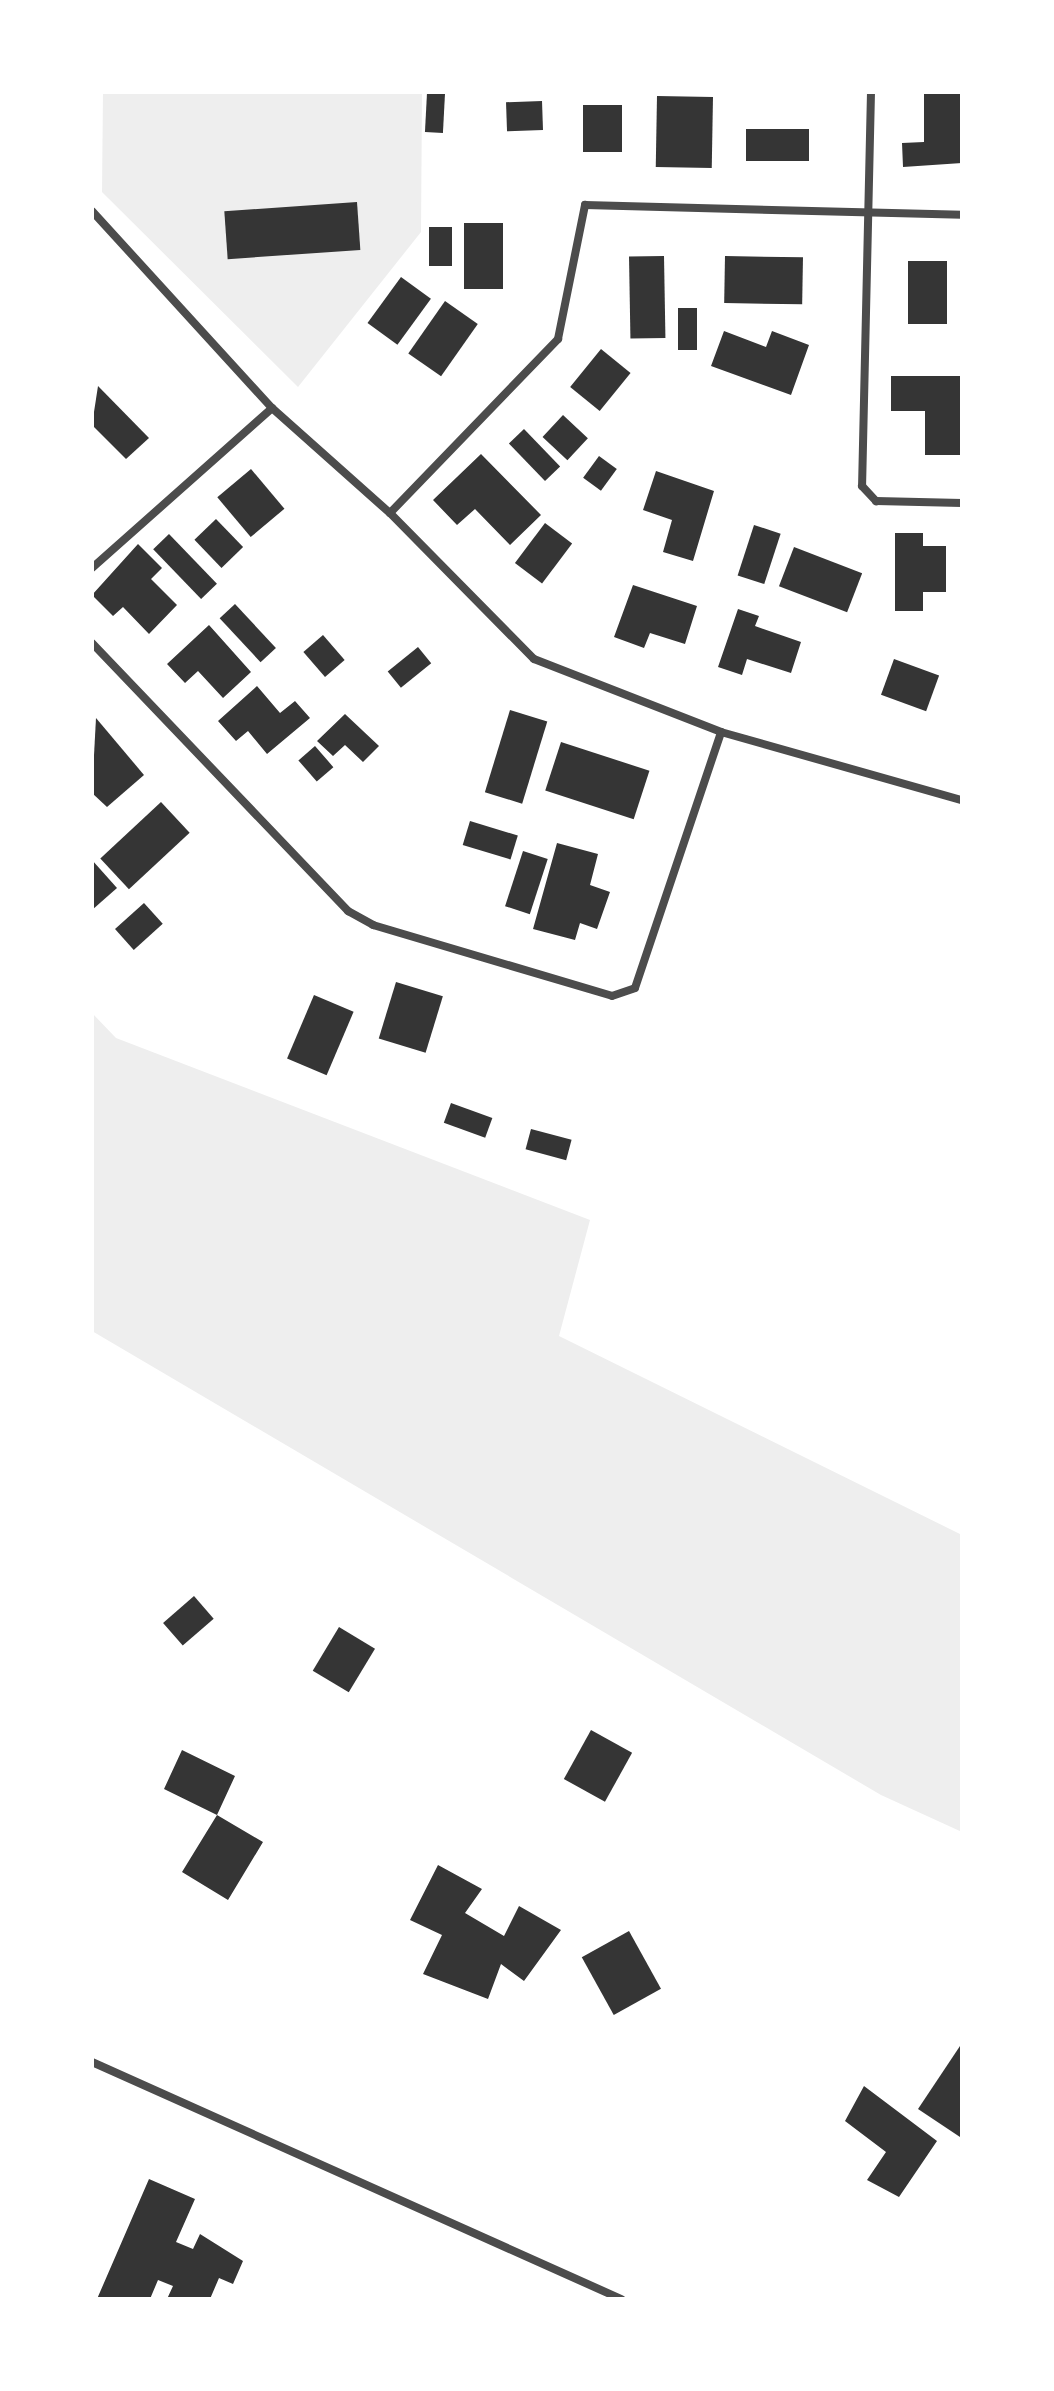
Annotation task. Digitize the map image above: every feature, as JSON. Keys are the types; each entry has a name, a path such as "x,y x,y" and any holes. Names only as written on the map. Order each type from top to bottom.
{"street":[{"path":"871,92 872,213 862,486 876,501 962,503"},
{"path":"390,513 558,339 582,207 962,215"},
{"path":"92,211 272,408 390,513 534,659 721,732 962,800"},
{"path":"92,568 272,408"},
{"path":"92,643 348,911 373,925 612,996 635,988 721,732"},
{"path":"92,2062 621,2299"}],"shaded area":[{"path":"103,92 422,92 421,232 298,387 102,192"},
{"path":"92,1013 116,1038 590,1220 559,1336 962,1535 962,1832 881,1795 92,1331"}],"building":[{"path":"924,92 962,92 962,163 903,167 902,143 924,142"},
{"path":"427,93 445,94 443,133 425,132"},
{"path":"657,96 713,97 712,168 656,167"},
{"path":"542,101 543,130 507,131 506,102"},
{"path":"583,105 622,105 622,152 583,152"},
{"path":"746,129 809,129 809,161 746,161"},
{"path":"357,202 360,250 228,259 224,211"},
{"path":"464,223 503,223 503,289 464,289"},
{"path":"429,227 452,227 452,266 429,266"},
{"path":"664,256 665,338 630,339 629,257"},
{"path":"725,256 803,257 802,304 724,303"},
{"path":"908,261 947,261 947,324 908,324"},
{"path":"401,277 431,299 397,345 367,323"},
{"path":"445,301 478,324 441,376 408,353"},
{"path":"678,308 697,308 697,350 678,350"},
{"path":"724,331 766,347 772,331 809,345 791,395 711,366"},
{"path":"601,349 631,373 600,411 570,387"},
{"path":"891,376 962,376 962,455 925,455 925,411 891,411"},
{"path":"98,386 149,438 126,459 92,425"},
{"path":"563,415 588,438 567,460 543,437"},
{"path":"524,429 560,466 545,481 509,444"},
{"path":"481,454 541,515 510,545 475,509 457,525 433,500"},
{"path":"599,456 617,469 601,491 583,478"},
{"path":"251,469 284,509 251,537 217,497"},
{"path":"656,471 714,491 693,561 663,552 672,520 643,510"},
{"path":"216,519 243,547 222,568 194,540"},
{"path":"545,523 572,543 542,583 515,563"},
{"path":"754,525 781,534 764,584 738,575"},
{"path":"895,533 923,533 923,546 946,546 946,592 923,592 923,611 895,611"},
{"path":"169,534 217,584 201,599 153,549"},
{"path":"138,544 162,568 151,579 177,605 149,634 123,607 113,616 92,595"},
{"path":"794,547 862,573 847,612 779,586"},
{"path":"633,585 697,606 685,644 650,633 644,648 614,637"},
{"path":"235,604 276,648 261,662 220,618"},
{"path":"738,609 759,616 755,626 801,642 791,673 747,659 742,675 718,667"},
{"path":"209,625 251,672 223,698 198,671 185,683 167,664"},
{"path":"323,635 345,660 325,677 303,652"},
{"path":"418,647 431,663 401,688 388,672"},
{"path":"894,659 939,675 926,711 881,695"},
{"path":"257,686 280,713 295,701 310,718 267,754 248,731 236,741 218,721"},
{"path":"510,710 547,721 522,804 485,792"},
{"path":"345,714 379,746 363,762 345,745 333,756 317,741"},
{"path":"96,718 144,775 107,807 92,793"},
{"path":"561,742 649,771 634,819 545,791"},
{"path":"315,746 333,767 317,782 298,760"},
{"path":"161,802 190,833 129,889 100,859"},
{"path":"470,821 518,836 511,860 463,845"},
{"path":"557,843 598,854 590,885 610,892 597,929 580,923 575,940 533,929"},
{"path":"523,851 548,859 530,914 505,906"},
{"path":"92,860 117,888 92,910"},
{"path":"144,903 163,924 134,950 115,929"},
{"path":"396,982 443,996 426,1053 379,1038"},
{"path":"314,995 354,1012 327,1075 287,1059"},
{"path":"451,1103 492,1118 485,1138 444,1123"},
{"path":"531,1129 572,1140 566,1160 526,1149"},
{"path":"194,1596 214,1619 183,1646 163,1623"},
{"path":"339,1627 375,1649 349,1692 313,1671"},
{"path":"591,1730 632,1753 605,1802 564,1779"},
{"path":"182,1750 235,1776 217,1815 164,1789"},
{"path":"217,1815 263,1842 228,1900 182,1872"},
{"path":"438,1865 482,1889 465,1913 504,1936 519,1906 561,1930 524,1981 501,1964 488,1999 423,1974 442,1935 410,1920"},
{"path":"629,1931 661,1989 614,2015 582,1957"},
{"path":"962,2043 962,2134 960,2137 918,2109"},
{"path":"864,2086 937,2141 899,2197 867,2180 886,2152 845,2121"},
{"path":"149,2179 195,2199 176,2242 193,2249 200,2234 243,2261 233,2284 219,2278 210,2299 167,2299 173,2286 158,2280 150,2299 97,2299"}]}
